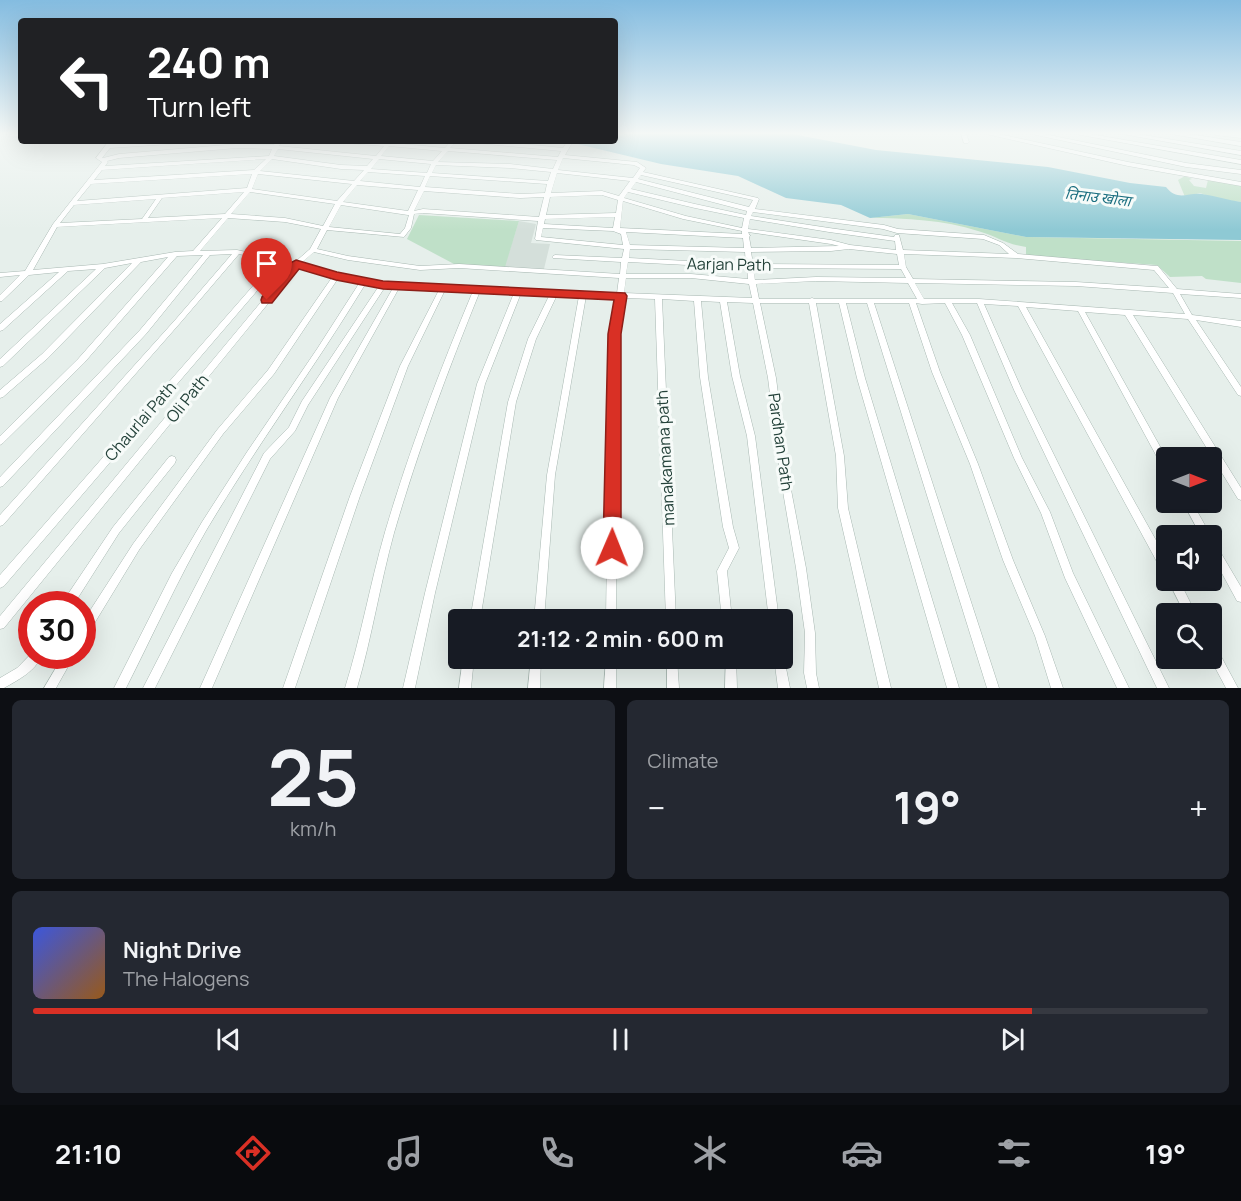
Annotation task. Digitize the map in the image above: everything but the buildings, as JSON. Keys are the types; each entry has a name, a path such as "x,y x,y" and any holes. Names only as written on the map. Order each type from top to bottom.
{"street":[{"path":"0,298 28,273 55,225 101,165"},
{"path":"100,168 149,165"},
{"path":"196,252 249,190 256,172 263,165"},
{"path":"325,165 429,176 551,183"},
{"name":"Oli Path","path":"0,624 296,264 313,250 338,204 370,165"},
{"path":"55,225 227,216 285,220 325,228 402,236 411,223 410,213 433,165"},
{"path":"487,165 636,180 749,214 884,226 897,235 903,267 911,282 936,372 974,464 1008,560 1040,636 1057,688"},
{"path":"558,165 546,196 538,239 627,247 749,250 849,247"},
{"path":"616,231 621,198 643,168 638,165"},
{"path":"1138,165 1241,184"},
{"path":"1187,165 1241,172"},
{"path":"88,182 256,172 423,189 546,196 602,194 621,198 631,204 746,233"},
{"name":"Pardhan Path","path":"640,173 756,199 749,214 746,233 752,282 774,389 784,474 801,568 810,633 810,673 813,688"},
{"path":"72,203 249,190 410,213 423,211 542,220 624,233 627,247 614,334 611,609"},
{"path":"628,190 698,208 897,235 984,237 1001,244 1016,256"},
{"path":"144,220 160,197"},
{"path":"542,220 618,215"},
{"path":"616,231 746,233 899,252 1016,256 1156,268 1175,291 1241,393"},
{"path":"313,250 348,258 420,268 459,266 623,276 691,276 752,282 816,279 1076,284 1241,296"},
{"path":"0,275 103,266 196,252 237,252 383,285 756,300 948,303 979,301 1190,317 1238,323 1241,330"},
{"path":"0,483 143,332 209,252"},
{"path":"0,522 175,326 237,252"},
{"path":"0,441 81,361 176,254"},
{"name":"Aarjan Path","path":"555,257 750,266 903,267"},
{"path":"0,395 45,356 139,260"},
{"name":"Chaurlai Path","path":"0,583 280,260"},
{"path":"0,364 103,266"},
{"path":"0,328 65,270"},
{"path":"96,611 136,547 220,432 271,372 336,276"},
{"path":"120,688 184,561 257,444 340,321 364,281"},
{"path":"149,688 267,456 292,429 304,403 383,285"},
{"path":"206,688 334,398 397,286"},
{"path":"288,688 355,496 404,366 443,288"},
{"path":"351,688 400,495 448,359 477,290"},
{"path":"409,688 432,582 481,384 518,291"},
{"path":"476,609 512,402 532,339 554,293"},
{"path":"540,609 551,475 583,294"},
{"name":"manakamana path","path":"658,296 671,609"},
{"path":"697,298 704,377 728,527 734,548 722,571 726,609"},
{"path":"723,299 736,376 751,436 773,609"},
{"path":"812,300 840,456 843,508 885,688"},
{"path":"979,301 1018,390 1163,688"},
{"path":"842,302 861,378 953,688"},
{"path":"870,302 993,688"},
{"path":"948,303 966,335 1018,458 1045,512 1069,574 1123,688"},
{"path":"1022,304 1156,550"},
{"path":"1080,308 1156,447"},
{"path":"1127,312 1241,496"},
{"path":"76,591 116,530 172,460"},
{"path":"1222,564 1241,597"},
{"path":"0,684 24,669"},
{"path":"50,688 61,669"},
{"path":"465,688 468,669"},
{"path":"534,688 535,669"},
{"path":"610,688 611,669"},
{"path":"672,669 673,688"},
{"path":"731,669 731,688"},
{"path":"781,669 784,688"},
{"path":"1222,669 1232,688"}],"shaded area":[{"path":"519,221 536,224 531,243 550,244 544,269 504,268"}],"green space":[{"path":"1185,176 1192,179 1189,180 1194,186 1206,188 1208,180 1241,185 1241,202 1217,199 1200,193 1185,197 1178,180"},
{"path":"908,214 1026,237 1241,241 1241,283 1206,279 1202,276 1170,277 1157,265 1026,256 1026,247 965,227 925,220 870,218"},
{"path":"419,215 519,221 505,267 454,264 407,239"}],"water":[{"name":"तिनाउ खोला","path":"668,165 1048,167 1130,183 1166,187 1170,192 1179,195 1202,194 1241,202 1241,240 1026,237 908,214 870,218 841,205 786,198 738,176"}],"route":[{"path":"267,300 296,264 336,276 383,285 621,296 614,334 612,548"}]}
